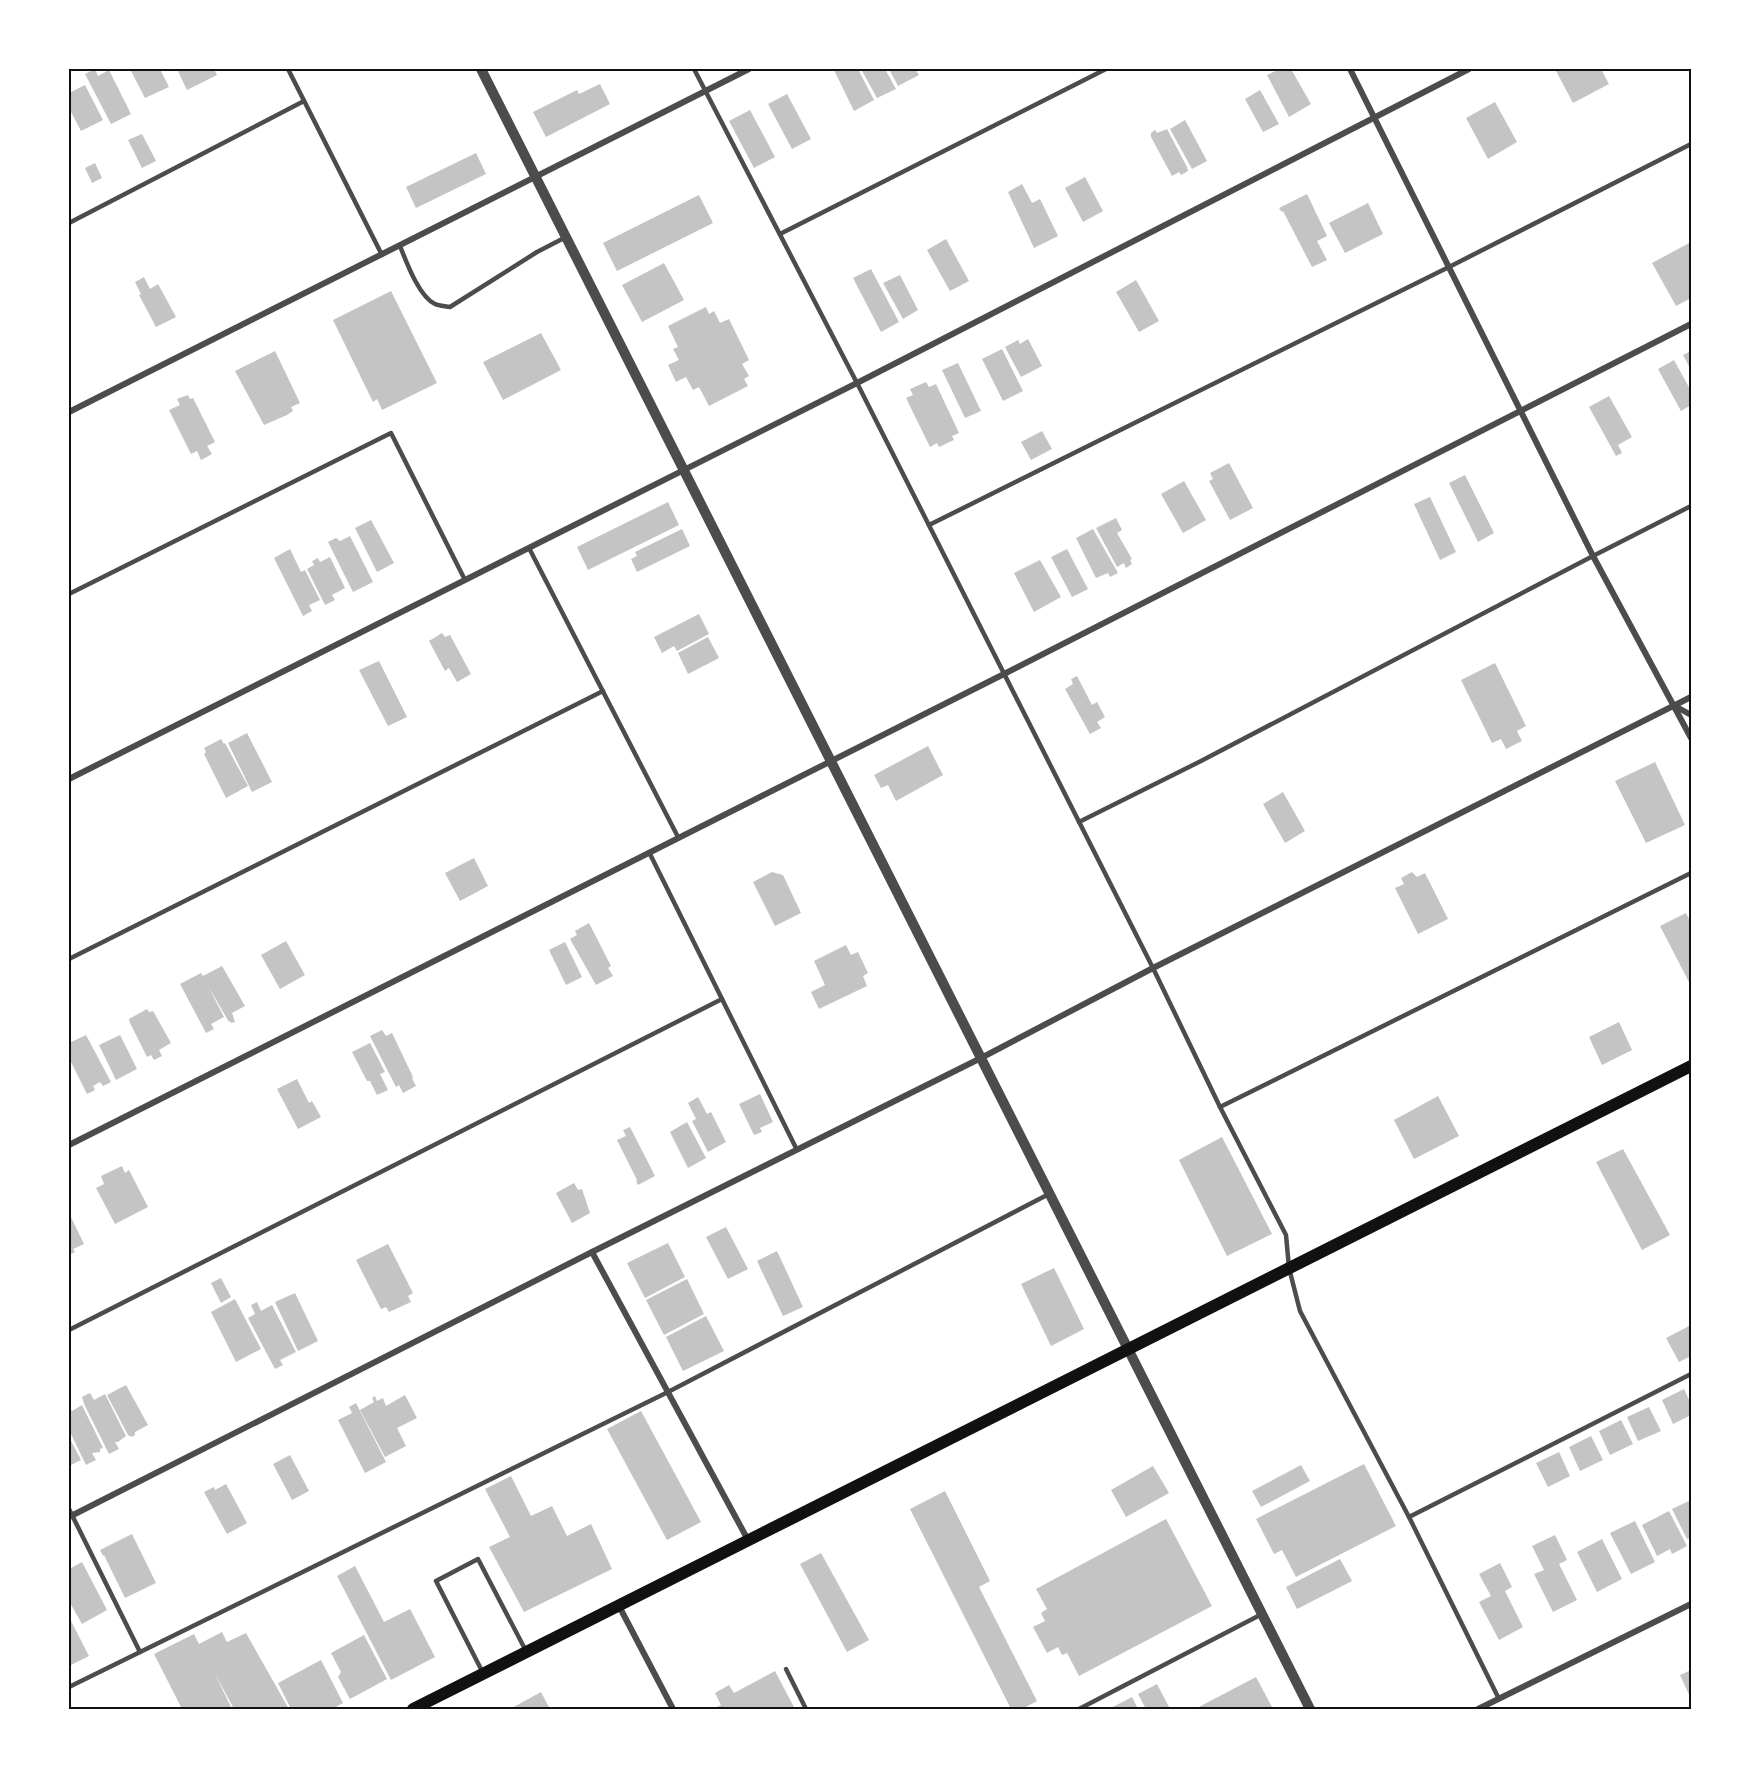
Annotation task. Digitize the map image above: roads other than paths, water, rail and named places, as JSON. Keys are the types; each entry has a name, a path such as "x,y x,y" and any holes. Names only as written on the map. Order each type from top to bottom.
{"main road":[{"path":"413,1709 1691,1066"}],"street":[{"path":"481,69 1310,1709"},
{"path":"69,412 750,69"},
{"path":"1350,69 1593,556 1691,738"},
{"path":"69,779 857,383 1469,69"},
{"path":"69,1145 1004,674 1520,409 1691,324"},
{"path":"70,1514 981,1058 1153,968 1691,697"},
{"path":"1674,705 1691,715"},
{"path":"592,1252 748,1541"},
{"path":"1478,1709 1691,1604"},
{"path":"619,1605 673,1709"}],"lane":[{"path":"288,69 382,255"},
{"path":"694,69 857,383 1286,1235 1289,1268 1300,1311 1409,1517 1499,1699"},
{"path":"780,234 1107,69"},
{"path":"69,223 304,101"},
{"path":"928,525 1449,267 1691,144"},
{"path":"400,246 424,295 435,304 450,307 537,252 566,237"},
{"path":"69,594 391,433 465,580"},
{"path":"1079,822 1691,506"},
{"path":"529,548 678,837"},
{"path":"69,959 603,691"},
{"path":"649,852 797,1150"},
{"path":"1220,1107 1691,873"},
{"path":"69,1330 722,999"},
{"path":"69,1687 668,1392 1049,1194"},
{"path":"1409,1517 1691,1374"},
{"path":"70,1514 140,1652"},
{"path":"483,1673 436,1581 478,1559 527,1652"},
{"path":"1079,1709 1262,1614"},
{"path":"786,1669 806,1709"}]}
